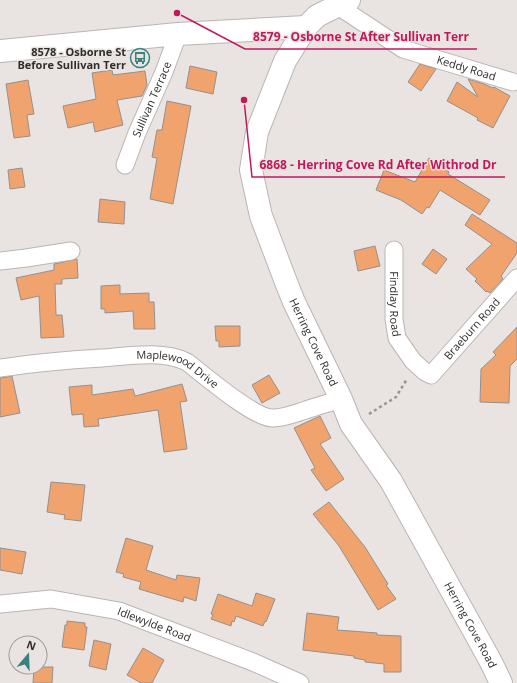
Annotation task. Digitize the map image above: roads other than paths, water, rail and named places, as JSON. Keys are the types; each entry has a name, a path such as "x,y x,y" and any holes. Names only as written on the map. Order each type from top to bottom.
{"main road":[{"name":"Herring Cove Road","path":"344,3 317,16 306,27 285,61 257,132 251,170 261,216 294,302 341,399 351,424 391,481 491,662 501,683"},
{"path":"0,51 178,34 306,27"}],"street":[{"name":"Keddy Road","path":"344,3 402,49 513,82"},
{"name":"Sullivan Terrace","path":"125,165 137,133 164,72 178,34"},
{"path":"0,261 71,250"},
{"name":"Findlay Road","path":"394,250 394,319 396,333 398,341 403,349 421,368"},
{"name":"Braeburn Road","path":"421,368 431,374 435,371 517,278"},
{"name":"Maplewood Drive","path":"0,368 34,363 165,356 180,358 187,362 256,413 272,418 284,417 341,399"},
{"name":"Idlewylde Road","path":"0,604 51,599 119,611 253,662 300,683"}],"place":[{"name":"8579 - Osborne St After Sullivan Terr","path":"177,13"},
{"name":"8578 - Osborne St Before Sullivan Terr","path":"140,58"},
{"name":"6868 - Herring Cove Rd After Withrod Dr","path":"244,100"}]}
